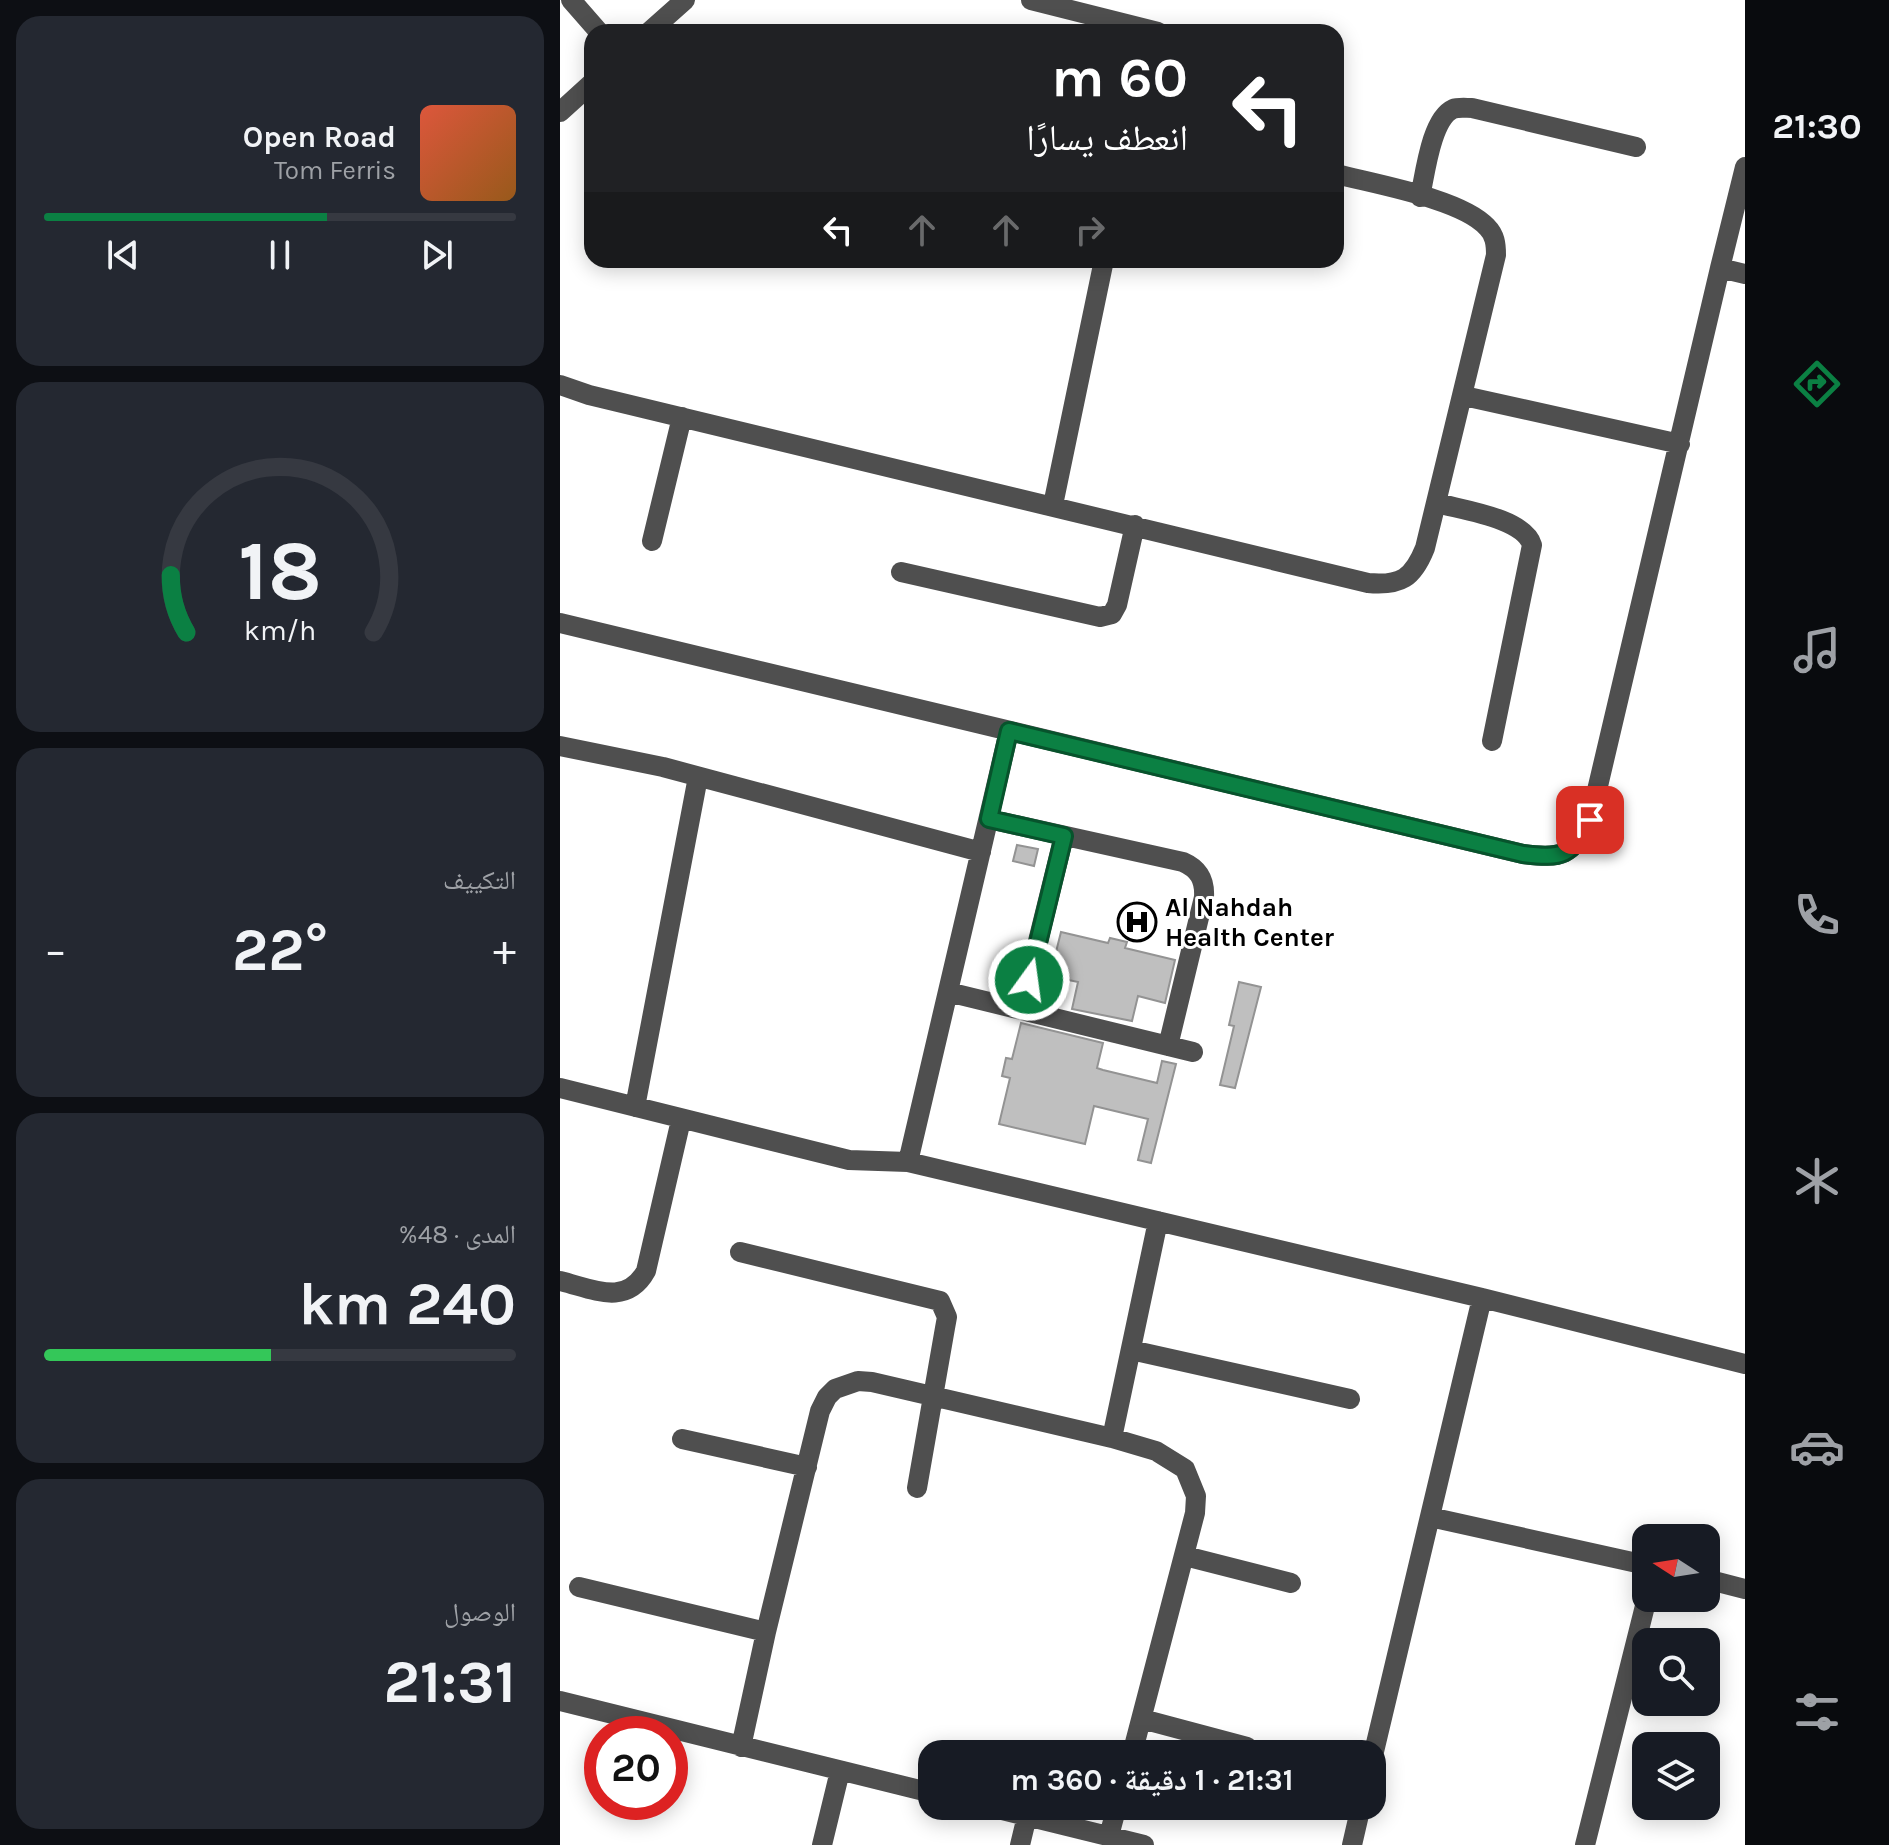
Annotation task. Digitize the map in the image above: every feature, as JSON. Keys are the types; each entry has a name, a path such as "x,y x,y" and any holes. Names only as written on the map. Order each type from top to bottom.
{"street":[{"path":"571,0 592,24"},
{"path":"661,24 685,0"},
{"path":"1031,0 1126,24"},
{"path":"560,112 584,90"},
{"path":"1420,197 1435,133 1443,117 1455,108 1472,108 1636,147"},
{"path":"560,623 1523,854 1552,858 1579,843 1590,820 1745,167"},
{"path":"560,385 1384,585 1400,581 1418,566 1425,548 1464,396 1496,255 1496,241 1478,218 1446,203 1344,176"},
{"path":"1053,505 1102,268"},
{"path":"1720,268 1745,274"},
{"path":"1464,396 1680,444"},
{"path":"652,541 682,417"},
{"path":"1437,503 1511,523 1522,530 1532,545 1492,741"},
{"path":"901,572 1100,617 1112,614 1117,605 1135,525"},
{"path":"908,1162 1009,731"},
{"path":"560,746 663,767 981,852"},
{"path":"635,1107 698,777"},
{"path":"989,819 1183,862 1198,871 1203,879 1204,897 1168,1046"},
{"path":"1021,1010 1064,836"},
{"path":"948,992 1193,1052"},
{"path":"560,1088 849,1160 908,1162 1482,1298 1745,1364"},
{"path":"560,1281 610,1293 627,1292 639,1285 646,1271 681,1120"},
{"path":"1112,1438 1158,1221"},
{"path":"740,1252 940,1301 947,1317 917,1488"},
{"path":"1377,1740 1482,1298"},
{"path":"1131,1350 1350,1399"},
{"path":"741,1747 820,1411 835,1389 858,1381 934,1395 1112,1438 1156,1451 1185,1469 1196,1496 1195,1513 1136,1740"},
{"path":"682,1439 807,1467"},
{"path":"1430,1517 1632,1562"},
{"path":"1185,1556 1291,1583"},
{"path":"1720,1583 1745,1589"},
{"path":"579,1587 766,1632"},
{"path":"1585,1845 1643,1612"},
{"path":"560,1701 918,1790"},
{"path":"1142,1719 1221,1740"},
{"path":"822,1845 840,1771"},
{"path":"1020,1845 1026,1820"},
{"path":"1043,1820 1144,1845"},
{"path":"1109,1836 1113,1820"},
{"path":"1352,1845 1358,1820"}],"building":[{"path":"1017,845 1038,849 1034,866 1013,861"},
{"path":"1061,932 1108,943 1110,938 1127,942 1125,948 1175,960 1165,1003 1138,996 1132,1021 1072,1009 1078,982 1050,976"},
{"path":"1239,982 1261,987 1235,1088 1220,1085 1234,1026 1229,1025"},
{"path":"1021,1023 1103,1043 1097,1068 1103,1070 1157,1083 1162,1061 1176,1064 1151,1163 1138,1160 1148,1119 1094,1106 1085,1144 999,1124 1010,1078 1002,1076 1006,1058 1012,1059"}],"place":[{"name":"Al Nahdah Health Center","path":"1137,922"}],"route":[{"path":"1029,980 1064,836 989,819 1009,731 1523,854 1552,858 1566,852 1579,843 1590,820"}]}
